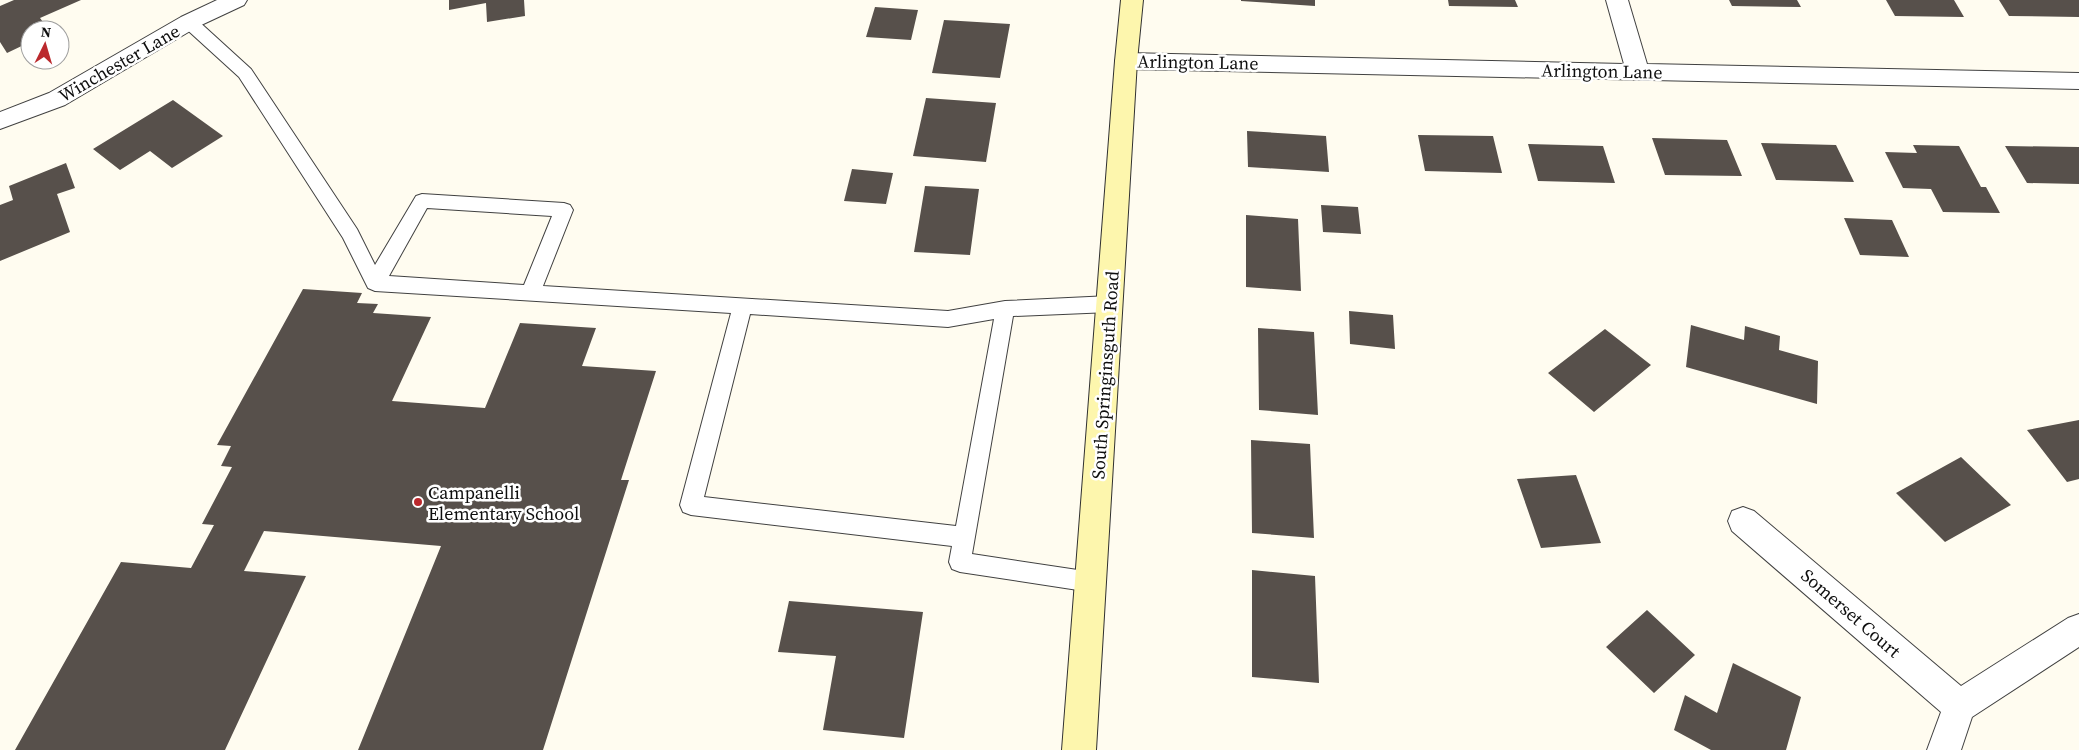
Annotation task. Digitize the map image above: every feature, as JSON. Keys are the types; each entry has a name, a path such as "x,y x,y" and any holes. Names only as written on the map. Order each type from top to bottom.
{"street":[{"name":"Winchester Lane","path":"0,121 57,99 189,22 236,0"},
{"name":"South Springinsguth Road","path":"1080,750 1126,61 1132,0"},
{"path":"1617,0 1638,72"},
{"name":"Arlington Lane","path":"1126,61 2079,81"},
{"name":"Somerset Court","path":"1743,520 1959,706"},
{"path":"1944,750 1959,706 2079,628"}],"lane":[{"path":"189,22 245,74 350,234 375,283"},
{"path":"375,283 422,202 564,210 530,292"},
{"path":"375,283 948,319 1005,309 1110,304"},
{"path":"742,307 691,505 964,537"},
{"path":"1005,309 960,562 1091,582"}],"building":[{"path":"14,0 81,0 40,18 42,20 20,20 20,47 7,53 0,42 0,6"},
{"path":"449,0 524,0 525,16 487,22 486,3 449,10"},
{"path":"1315,0 1315,6 1241,1"},
{"path":"1448,0 1515,0 1518,7 1449,6"},
{"path":"1729,0 1797,0 1801,7 1732,6"},
{"path":"1886,0 1954,0 1964,17 1895,16"},
{"path":"1999,0 2079,0 2079,17 2009,16"},
{"path":"875,7 918,10 911,40 866,37"},
{"path":"944,20 1010,24 1000,78 932,73"},
{"path":"926,98 996,103 986,162 913,156"},
{"path":"173,100 223,136 172,168 150,151 120,170 93,149"},
{"path":"1247,131 1326,136 1329,172 1248,167"},
{"path":"1418,135 1493,136 1502,173 1425,171"},
{"path":"1652,138 1727,140 1742,176 1665,175"},
{"path":"1761,143 1836,145 1854,182 1776,180"},
{"path":"1528,144 1603,146 1615,183 1538,181"},
{"path":"1913,145 1959,146 1981,187 1986,187 2000,213 1943,212 1931,189 1903,188 1885,152 1917,153"},
{"path":"2005,146 2079,147 2079,184 2027,183"},
{"path":"66,163 75,188 57,194 70,232 0,261 0,205 13,200 9,186"},
{"path":"852,169 893,173 886,204 844,201"},
{"path":"925,186 979,189 970,255 914,252"},
{"path":"1321,205 1358,207 1361,234 1323,232"},
{"path":"1246,215 1298,219 1301,291 1246,287"},
{"path":"1844,218 1892,220 1909,257 1860,255"},
{"name":"Campanelli Elementary School","path":"303,289 362,293 357,303 378,304 373,313 431,317 392,401 485,408 520,323 596,328 582,366 656,371 621,480 629,480 543,750 358,750 441,546 264,531 244,571 306,576 225,750 15,750 121,562 191,568 214,525 202,524 232,467 221,466 231,446 217,445"},
{"path":"1349,311 1393,315 1395,349 1350,344"},
{"path":"1691,325 1744,340 1745,326 1780,336 1779,350 1818,361 1817,404 1686,367"},
{"path":"1258,328 1314,332 1318,415 1259,410"},
{"path":"1605,329 1651,365 1594,412 1548,373"},
{"path":"2079,420 2079,479 2067,482 2027,430"},
{"path":"1251,440 1310,444 1314,538 1252,533"},
{"path":"1961,457 2011,505 1945,542 1896,493"},
{"path":"1576,475 1601,543 1541,548 1517,479"},
{"path":"1252,570 1315,576 1319,683 1252,677"},
{"path":"789,601 923,612 904,738 823,730 836,656 778,652"},
{"path":"1647,610 1695,655 1654,693 1606,647"},
{"path":"1733,663 1801,697 1786,750 1711,750 1674,730 1685,695 1717,713"}],"place":[{"name":"Campanelli Elementary School","path":"418,502"}]}
